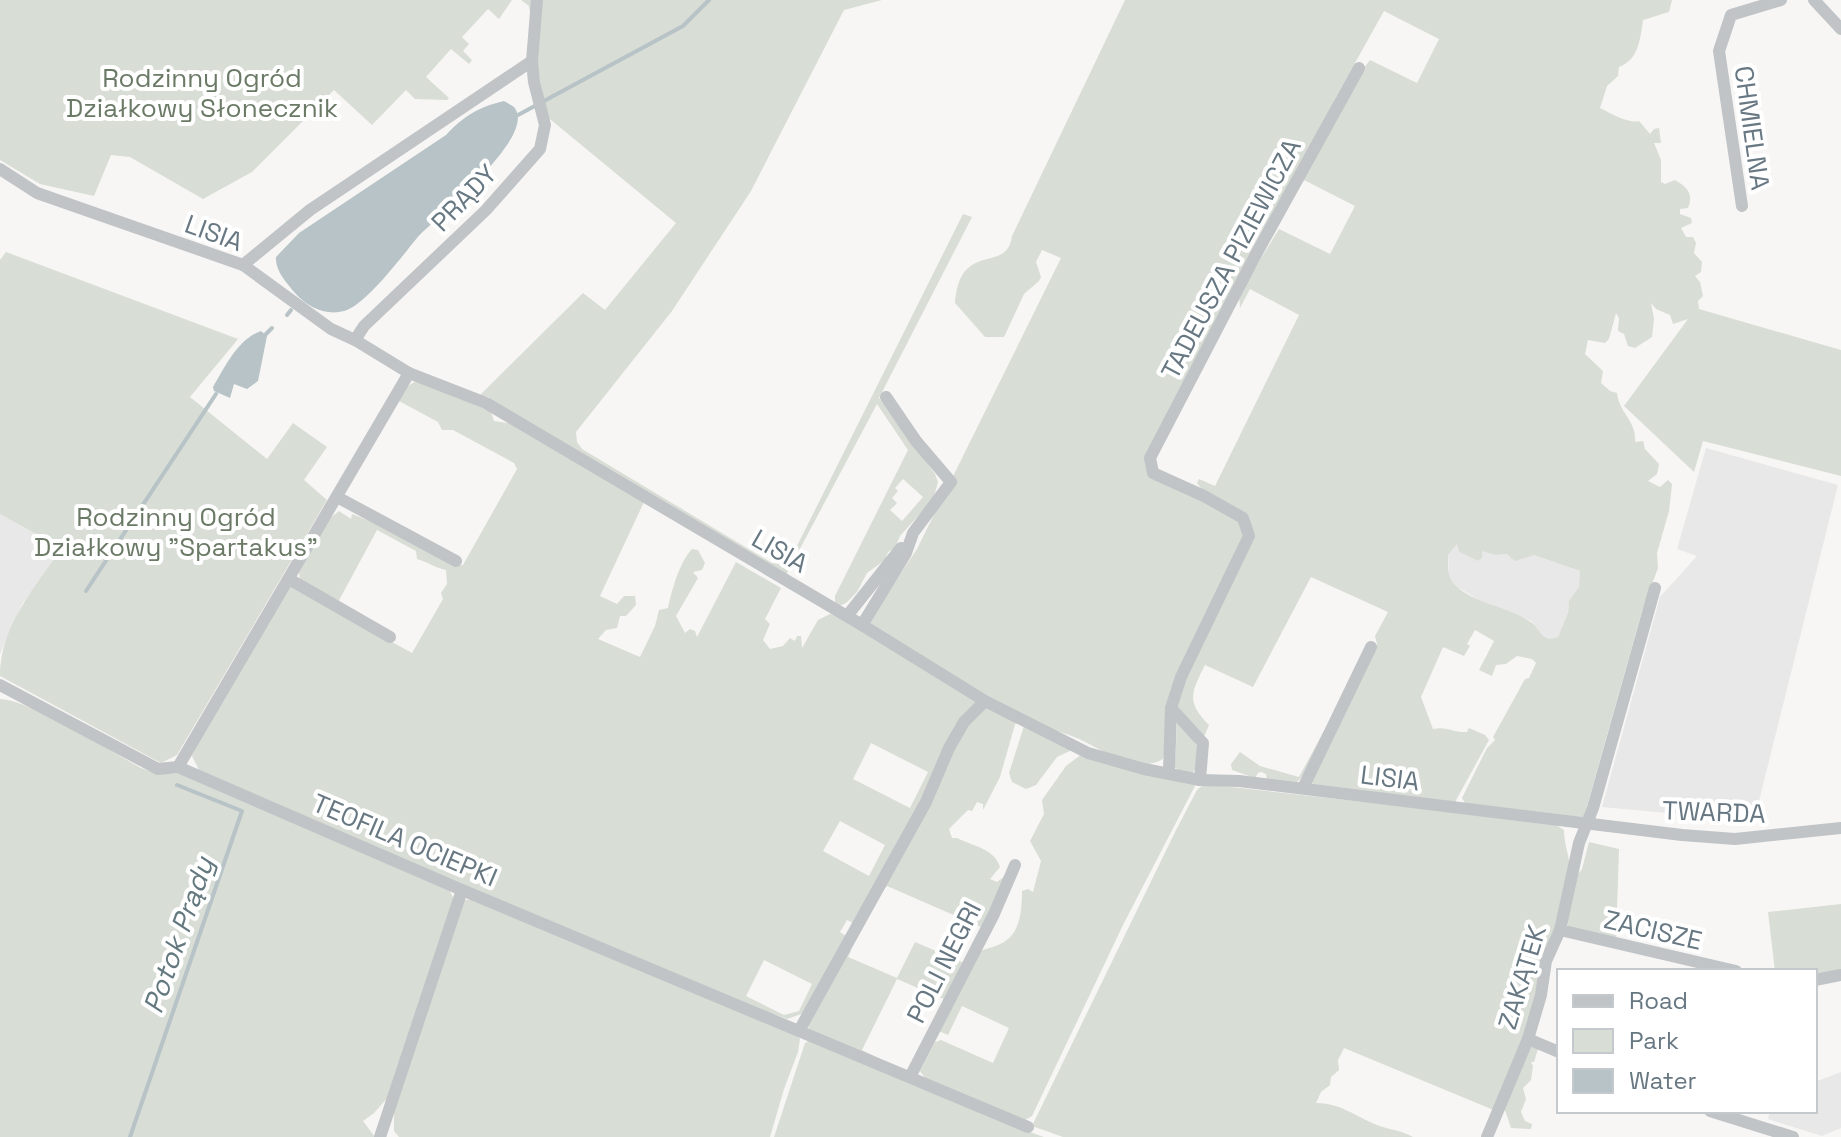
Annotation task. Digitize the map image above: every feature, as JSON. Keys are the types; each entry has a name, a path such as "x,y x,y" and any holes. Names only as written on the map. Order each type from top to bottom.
{"street":[{"name":"PRĄDY","path":"355,340 364,326 486,210 540,149 545,125 532,61 537,0"},
{"name":"CHMIELNA","path":"1742,206 1719,51 1731,15 1781,0"},
{"path":"1814,0 1841,29"},
{"path":"243,265 310,210 532,61"},
{"name":"TADEUSZA PIZIEWICZA","path":"1171,708 1181,677 1249,536 1243,518 1153,473 1150,458 1254,258 1359,68"},
{"name":"LISIA","path":"0,169 37,193 243,265 310,316 409,373 486,403 985,701 1088,753 1144,769 1200,780 1303,788 1586,825"},
{"path":"178,767 409,373"},
{"path":"847,616 951,482 916,441 886,397"},
{"path":"337,497 456,561"},
{"path":"862,625 906,553 913,533"},
{"path":"289,579 390,637"},
{"name":"ZAKĄTEK","path":"1487,1137 1528,1039 1541,995 1546,961 1560,930 1586,825 1655,588"},
{"path":"1303,788 1371,647"},
{"name":"TEOFILA OCIEPKI","path":"0,685 158,769 178,767 462,890 1028,1127"},
{"path":"800,1029 926,802 949,748 964,722 985,701"},
{"path":"1169,772 1171,708"},
{"path":"1171,708 1203,743 1200,780"},
{"name":"TWARDA","path":"1586,825 1735,839 1841,828"},
{"name":"POLI NEGRI","path":"910,1077 994,914 1015,865"},
{"path":"380,1137 462,890"},
{"name":"ZACISZE","path":"1560,930 1727,969"},
{"path":"1817,980 1841,975"},
{"path":"1528,1039 1557,1051"},
{"path":"1716,1113 1793,1137"}],"shaded area":[{"path":"1706,448 1838,485 1754,821 1602,807 1660,597 1697,556 1677,549"},
{"path":"0,514 63,548 22,604 0,654"},
{"path":"1458,542 1459,552 1478,561 1482,558 1482,551 1511,557 1534,555 1580,571 1579,587 1568,606 1558,637 1553,640 1542,637 1531,621 1480,601 1453,584 1449,577 1448,555"},
{"path":"1841,1072 1841,1128 1822,1136 1768,1119 1770,1113 1817,1113 1817,1081"}],"green space":[{"name":"Rodzinny Ogród Działkowy Słonecznik","path":"0,0 512,0 499,19 488,9 462,37 469,44 463,51 472,60 469,64 451,49 426,77 449,98 447,100 415,99 406,90 372,125 334,90 252,172 203,199 130,157 111,155 94,196 40,184 0,160"},
{"path":"521,0 882,0 844,10 751,191 672,311 576,432 582,449 772,563 789,562 963,214 972,217 879,398 935,474 938,482 934,496 900,536 895,548 867,573 857,592 846,603 839,606 835,603 835,596 908,450 877,404 786,575 491,402 489,397 479,396 583,293 605,310 676,223 545,115 529,6","holes":["903,479 923,497 902,521 890,510 897,503 892,498 898,491 895,488"]},
{"path":"1125,0 1672,0 1669,12 1643,20 1634,55 1619,67 1618,76 1607,86 1600,108 1625,120 1639,121 1650,134 1659,128 1661,143 1654,143 1661,160 1661,182 1665,184 1675,180 1690,195 1688,208 1680,209 1680,214 1691,218 1692,223 1681,228 1686,237 1693,237 1696,243 1694,253 1702,262 1701,272 1695,276 1700,282 1703,296 1698,301 1699,309 1841,350 1841,476 1703,441 1694,472 1624,406 1688,319 1673,324 1670,315 1656,309 1651,303 1654,319 1652,337 1635,348 1628,346 1624,334 1618,331 1619,318 1616,313 1609,339 1605,343 1588,340 1585,354 1603,371 1601,383 1617,393 1633,428 1635,442 1643,441 1645,449 1659,464 1657,474 1648,481 1660,487 1668,480 1672,484 1669,511 1657,553 1658,568 1642,611 1584,817 1465,803 1462,798 1536,663 1517,656 1506,664 1496,665 1492,676 1479,670 1494,641 1475,630 1464,656 1443,647 1421,697 1433,729 1467,732 1469,728 1489,740 1454,804 1315,786 1310,781 1370,661 1377,644 1375,636 1388,612 1311,577 1253,687 1205,665 1193,697 1197,710 1209,725 1204,737 1177,708 1181,688 1253,534 1249,517 1203,491 1197,483 1199,479 1215,486 1299,315 1250,289 1240,308 1239,294 1279,229 1330,254 1355,206 1304,180 1285,212 1358,76 1370,60 1417,83 1439,39 1384,11 1337,95 1148,471 1230,513 1241,523 1244,536 1181,666 1163,759 1138,764 1126,761 1078,738 979,701 853,923 847,920 840,932 846,936 804,1013 787,1019 766,1011 477,891 199,770 192,756 198,742 290,586 412,653 443,599 441,593 447,584 446,570 417,559 416,551 377,530 337,604 300,580 299,572 329,519 339,511 351,519 352,514 455,564 463,565 517,469 514,463 453,430 442,430 438,422 399,401 408,386 416,381 433,385 491,412 494,421 514,424 644,502 600,596 617,604 624,596 635,596 636,605 626,616 620,616 617,628 606,630 598,639 640,657 659,610 668,608 680,569 692,549 698,550 705,563 702,570 693,572 698,578 676,616 685,633 690,629 695,631 697,637 736,562 781,588 765,619 770,624 763,640 770,649 783,646 790,638 795,641 797,636 801,636 802,648 818,620 830,614 871,624 870,620 917,549 1061,258 1042,250 1036,262 1041,277 1024,294 1004,337 985,337 955,303 959,283 965,271 974,264 1002,254","holes":["1457,544 1459,552 1478,561 1482,558 1482,551 1495,555 1507,554 1515,561 1534,555 1580,571 1579,587 1569,601 1568,613 1558,637 1545,637 1520,616 1463,591 1451,579 1448,555","871,743 928,772 910,808 853,779","840,821 885,845 869,876 823,851","764,960 812,984 799,1011 784,1015 746,996"]},
{"name":"Rodzinny Ogród Działkowy \"Spartakus\"","path":"6,252 238,339 190,397 267,459 293,423 327,447 304,480 327,500 177,755 161,763 0,676 12,624 62,548 0,514 0,260"},
{"path":"0,699 13,701 49,717 141,768 158,774 181,773 450,891 455,902 390,1095 363,1121 375,1137 0,1137"},
{"path":"987,707 1016,721 1000,777 983,810 983,804 977,802 972,811 968,810 949,829 952,838 993,856 1000,867 990,879 997,882 1005,876 1007,878 981,927 887,886 881,892 961,733"},
{"path":"1177,720 1199,752 1198,766 1192,773 1179,771 1175,767"},
{"path":"1024,726 1072,750 1057,757 1036,785 1026,789 1012,782 1009,773"},
{"path":"1325,729 1313,760 1294,785 1267,780 1266,774 1261,772 1255,778 1232,770 1231,764 1240,752 1260,766 1299,777"},
{"path":"1082,754 1196,784 1124,923 1032,1116 1025,1120 925,1078 920,1071 935,1042 941,1040 993,1063 1009,1028 962,1006 948,1035 939,1031 978,952 1005,941 1016,929 1022,891 1028,889 1033,892 1041,861 1030,841 1044,814 1042,800 1066,766"},
{"path":"1204,784 1553,823 1564,830 1570,869 1578,874 1589,842 1619,849 1616,939 1568,926 1566,919 1540,960 1533,1043 1538,1049 1534,1062 1531,1062 1531,1080 1523,1088 1526,1099 1521,1112 1525,1121 1532,1124 1531,1129 1511,1128 1505,1110 1496,1111 1344,1048 1338,1060 1339,1070 1331,1077 1330,1085 1321,1092 1316,1103 1340,1108 1413,1137 1063,1137 1032,1126 1176,830 1197,790"},
{"path":"477,899 796,1034 800,1039 798,1052 770,1137 399,1137 394,1131 394,1105 464,900"},
{"path":"1841,904 1841,972 1817,976 1817,969 1775,969 1768,912"},
{"path":"915,942 964,963 946,1000 897,979 862,1050 880,1059 810,1031 808,1026 847,949 851,951 848,957 897,978"},
{"path":"811,1040 1044,1137 774,1137 805,1043"}],"water":[{"path":"504,101 514,107 518,120 512,137 499,156 417,238 362,300 344,311 330,312 311,306 295,293 279,272 276,257 299,233 446,135 472,113"},
{"path":"261,331 267,336 258,381 247,389 234,384 230,398 214,391 213,387 233,354 245,340"}],"waterway":[{"name":"Potok Prądy","path":"518,115 683,26 709,0"},
{"name":"Potok Prądy","path":"287,315 291,310"},
{"path":"266,334 272,328"},
{"name":"Potok Prądy","path":"86,591 216,394"},
{"name":"Potok Prądy","path":"130,1137 242,811 177,785"}]}
